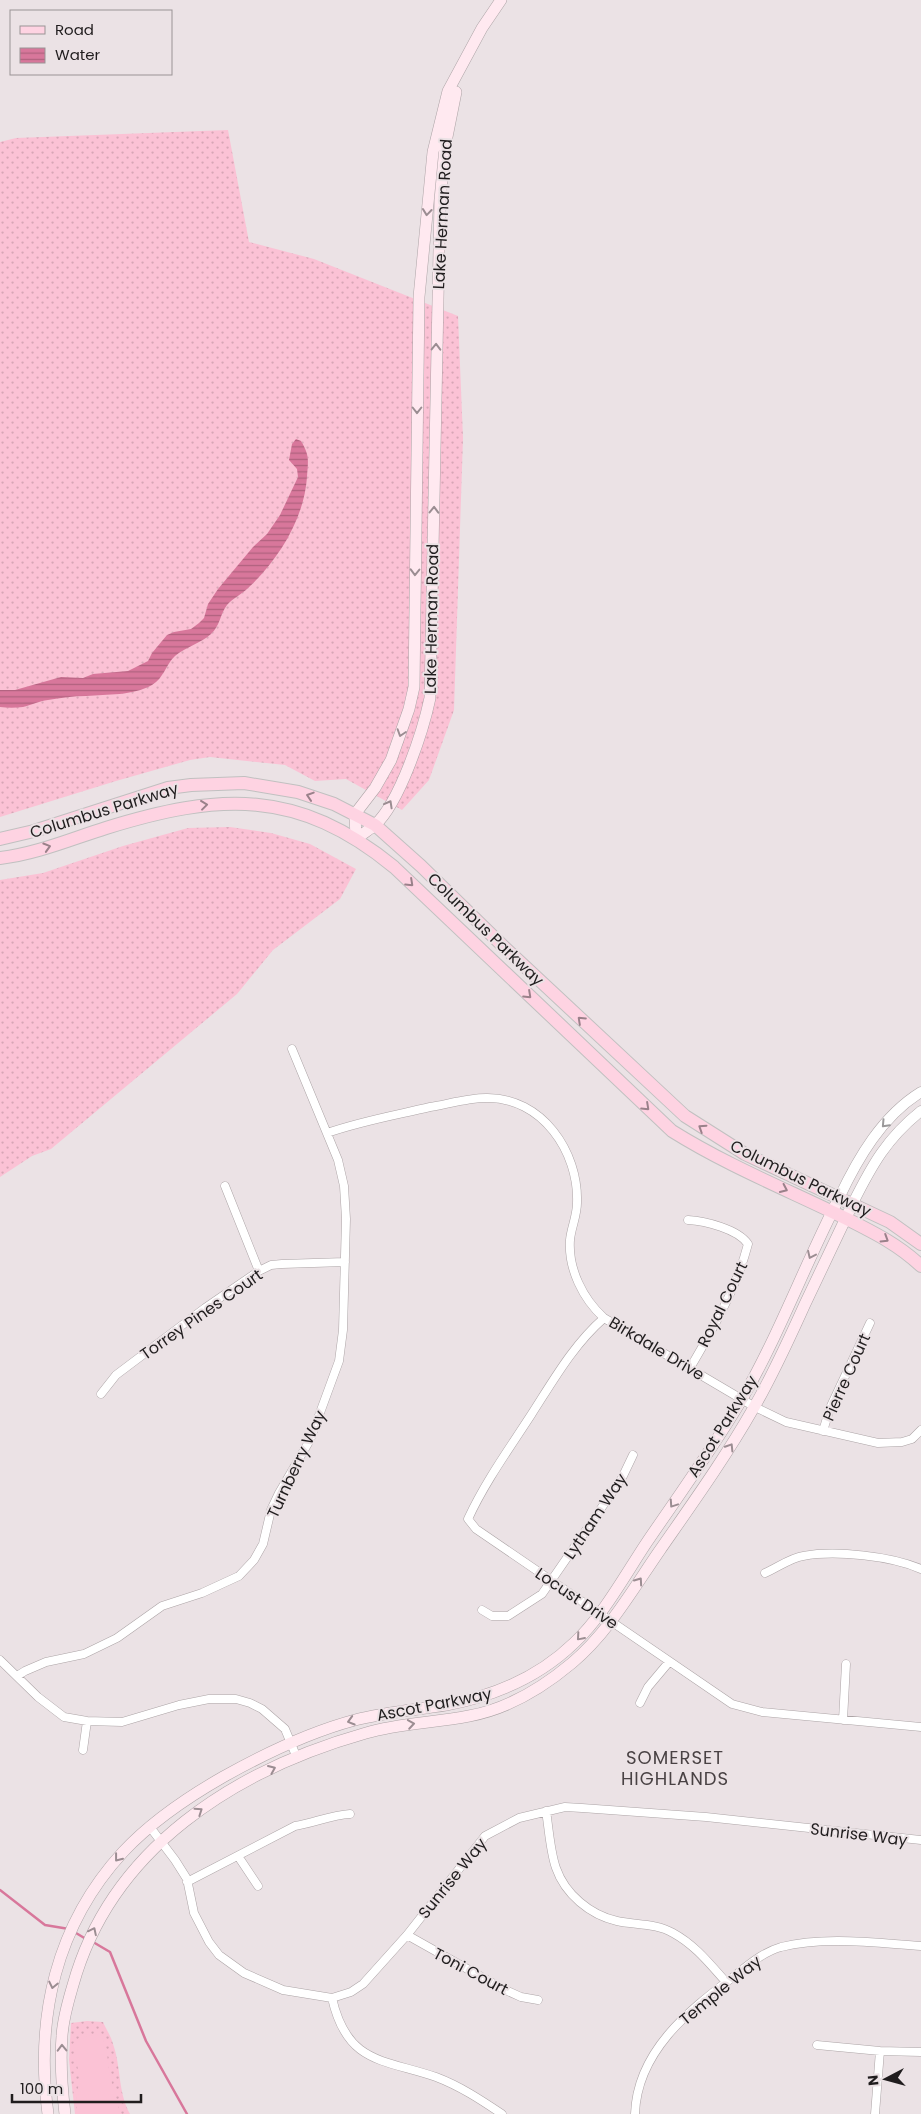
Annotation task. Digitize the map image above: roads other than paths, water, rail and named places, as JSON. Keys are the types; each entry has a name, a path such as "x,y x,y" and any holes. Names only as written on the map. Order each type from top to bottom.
{"main road":[{"name":"Lake Herman Road","path":"355,814 391,760 409,709 414,687 420,288 433,152 448,91 501,0"},
{"name":"Lake Herman Road","path":"356,839 375,825 384,814 400,785 412,758 430,698 440,200 448,127 462,64"},
{"name":"Columbus Parkway","path":"0,839 34,831 168,788 216,782 244,782 298,792 334,804 375,825 421,866 504,947 684,1116 745,1154 890,1222 921,1244"},
{"name":"Columbus Parkway","path":"0,858 40,849 158,813 208,804 259,805 288,810 339,829 394,867 672,1132 710,1155 832,1211 882,1237 907,1253 921,1266"},
{"path":"355,814 356,839"},
{"name":"Ascot Parkway","path":"48,2114 44,2083 44,2056 47,2013 56,1968 72,1926 90,1894 124,1851 150,1827 187,1799 262,1756 351,1721 398,1710 444,1705 496,1692 520,1682 539,1671 575,1643 599,1612 742,1400 839,1198"},
{"name":"Ascot Parkway","path":"65,2114 62,2039 66,2008 82,1955 105,1909 125,1879 160,1841 184,1821 264,1772 372,1731 473,1716 510,1704 545,1685 587,1650 611,1621 724,1457 754,1407 853,1203"}],"street":[{"name":"Turnberry Way","path":"17,1676 46,1662 84,1654 117,1638 162,1606 202,1593 240,1576 254,1560 263,1544 272,1510 279,1493 310,1440 339,1361 344,1330 346,1219 344,1186 338,1160 292,1049"},
{"name":"Ascot Parkway","path":"839,1198 861,1156 882,1127 911,1098 921,1092"},
{"name":"Birkdale Drive","path":"328,1133 356,1123 486,1098 502,1099 532,1111 561,1139 570,1158 577,1204 570,1241 572,1264 587,1299 604,1318 754,1407 786,1422 878,1443 912,1439 921,1430"},
{"name":"Ascot Parkway","path":"853,1203 879,1154 891,1139 921,1111"},
{"path":"225,1186 259,1271"},
{"name":"Royal Court","path":"688,1220 716,1225 745,1239 748,1244 744,1258 712,1329 690,1368"},
{"name":"Torrey Pines Court","path":"101,1394 116,1375 205,1308 259,1271 271,1265 345,1262"},
{"name":"Locust Drive","path":"604,1318 588,1332 567,1359 493,1472 468,1519 476,1529 732,1704 762,1712 921,1728"},
{"name":"Pierre Court","path":"823,1431 830,1408 870,1323"},
{"name":"Lytham Way","path":"482,1610 492,1616 508,1616 542,1594 622,1478 633,1455"},
{"path":"765,1574 802,1556 826,1554 902,1561 921,1569"},
{"path":"0,1660 64,1717 87,1721 122,1722 179,1705 209,1700 236,1699 250,1703 262,1709 285,1729 297,1758"},
{"path":"640,1703 648,1687 669,1662"},
{"path":"843,1720 846,1664"},
{"path":"83,1750 87,1721"},
{"name":"Sunrise Way","path":"332,1998 351,1992 363,1984 407,1935 485,1836 519,1818 565,1807 706,1817 921,1840"},
{"path":"546,1811 555,1866 561,1880 570,1892 590,1911 606,1918 636,1922 672,1932 699,1951 726,1982"},
{"path":"187,1882 295,1826 334,1815 350,1814"},
{"path":"150,1827 175,1860 187,1882 194,1914 200,1926 220,1954 232,1965 244,1973 283,1990 332,1998 346,2036 364,2054 396,2066 436,2077 479,2099 502,2114"},
{"path":"238,1856 258,1886"},
{"name":"Toni Court","path":"407,1935 503,1989 521,1997 538,2000"},
{"name":"Temple Way","path":"635,2114 638,2089 653,2056 665,2037 685,2015 757,1958 779,1947 805,1943 850,1942 921,1946"},
{"path":"816,2045 880,2051 921,2052"},
{"path":"875,2114 880,2051"}],"water":[{"path":"296,439 301,441 304,446 308,462 305,493 295,523 280,551 259,577 227,605 211,634 175,656 159,679 144,689 120,694 53,699 23,707 0,707 0,690 15,690 61,677 83,678 93,674 128,671 148,661 167,635 191,629 199,623 204,618 208,604 218,589 253,547 267,534 280,515 298,477 297,469 289,460 292,444"}],"waterway":[{"path":"0,1890 45,1925 69,1929"},
{"path":"76,1933 86,1939"},
{"path":"93,1942 110,1952 146,2041 187,2114"}],"district":[{"name":"SOMERSET HIGHLANDS","path":"675,1768"}]}
